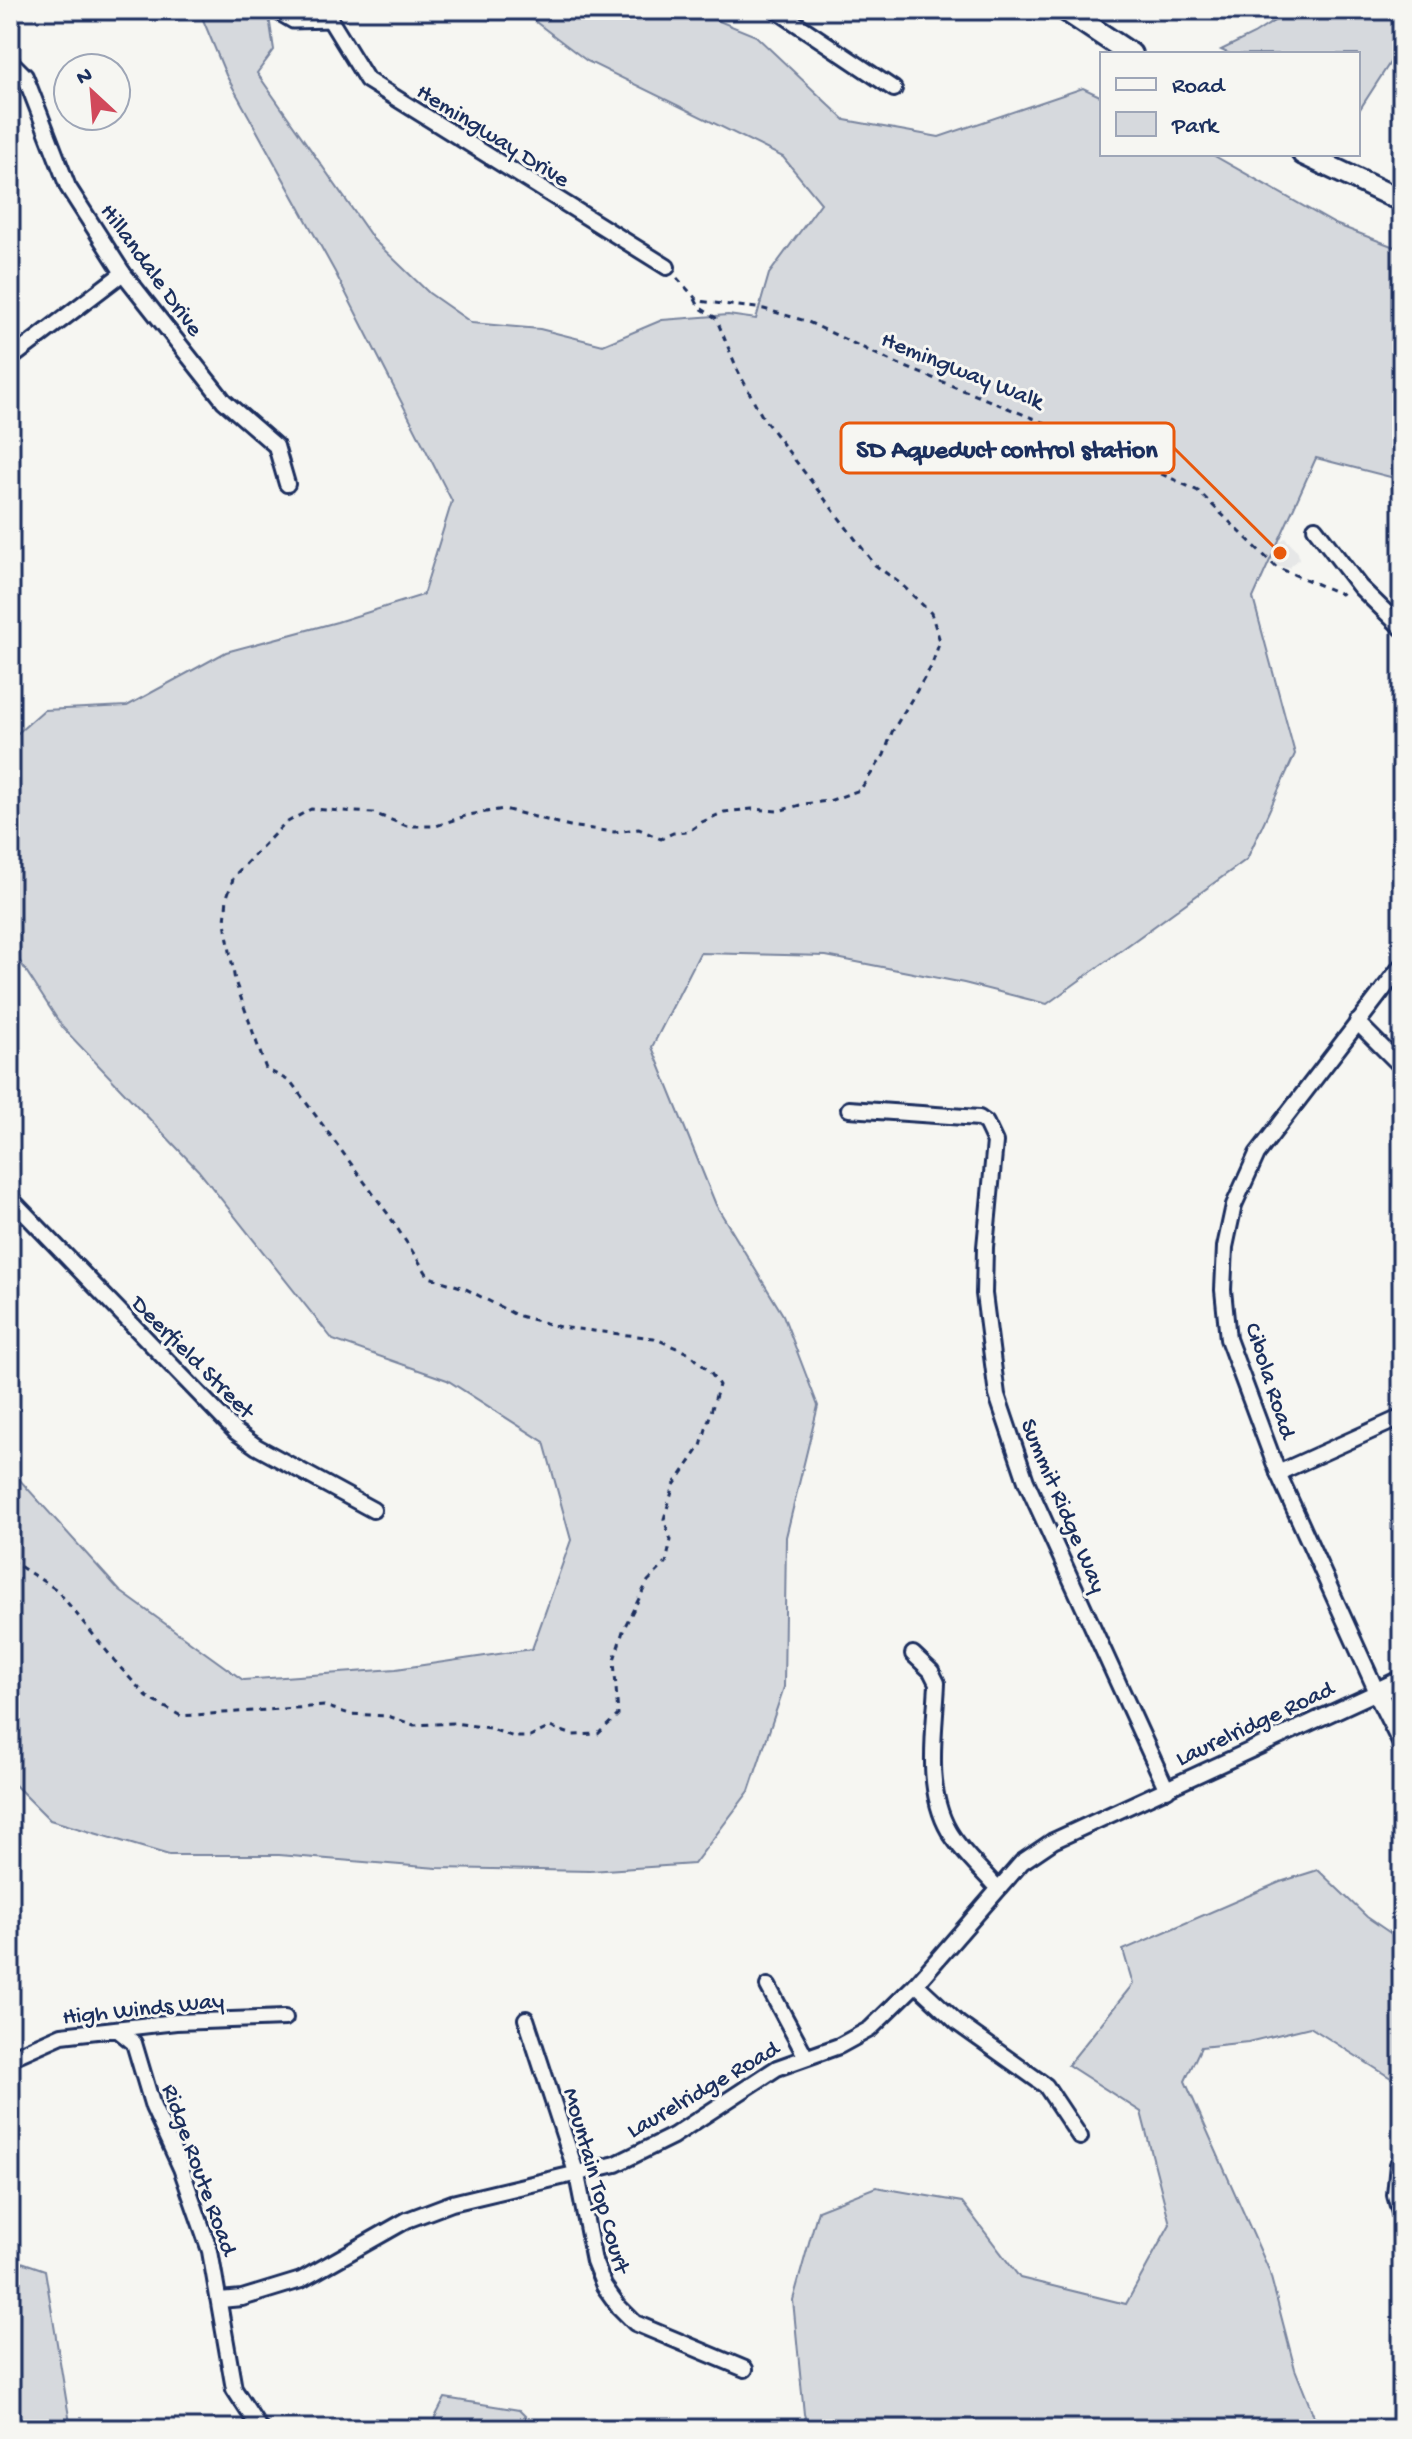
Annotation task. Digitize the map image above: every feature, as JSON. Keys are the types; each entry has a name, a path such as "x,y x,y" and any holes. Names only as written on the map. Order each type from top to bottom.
{"main road":[{"path":"1070,12 1128,52"},
{"path":"1307,156 1402,201"}],"street":[{"path":"776,10 894,89"},
{"name":"Hemingway Drive","path":"330,17 367,80 667,267"},
{"name":"Hillandale Drive","path":"10,61 25,76 68,187 123,273 224,401 276,446 287,484"},
{"path":"10,359 123,273"},
{"path":"1315,528 1356,581 1402,628"},
{"name":"Cibola Road","path":"1402,965 1257,1154 1234,1205 1225,1247 1223,1290 1228,1339 1278,1473 1402,1742"},
{"path":"1357,1022 1402,1067"},
{"name":"Summit Ridge Way","path":"849,1109 979,1118 986,1123 995,1142 984,1294 997,1395 1026,1481 1167,1790"},
{"name":"Deerfield Street","path":"10,1198 236,1432 257,1447 373,1510"},
{"path":"1278,1473 1402,1417"},
{"path":"913,1654 931,1671 937,1683 934,1775 939,1809 951,1833 998,1889"},
{"name":"Laurelridge Road","path":"220,2300 242,2298 301,2280 407,2220 452,2203 616,2164 673,2136 777,2068 839,2046 870,2029 916,1984 1022,1862 1053,1841 1402,1680"},
{"path":"916,1984 959,2024 1046,2086 1080,2137"},
{"path":"768,1986 806,2057"},
{"name":"High Winds Way","path":"10,2058 62,2035 176,2022 285,2018"},
{"name":"Mountain Top Court","path":"526,2019 577,2175 594,2261 604,2286 635,2323 745,2369"},
{"name":"Ridge Route Road","path":"109,2030 118,2030 134,2043 153,2107 181,2168 210,2251 234,2389 260,2429"},
{"path":"1398,2164 1395,2195 1402,2220"}],"lane":[{"path":"268,10 292,24 330,17"}],"path":[{"path":"10,1560 57,1590 147,1697 181,1716 324,1706 350,1714 388,1716 414,1725 454,1723 489,1728 514,1737 530,1737 550,1727 573,1735 598,1734 618,1715 614,1660 624,1628 648,1581 666,1563 671,1540 664,1519 674,1485 701,1446 719,1385 690,1354 654,1338 560,1327 516,1315 464,1288 429,1277 388,1214 291,1082 266,1069 235,981 225,922 227,897 234,876 284,824 311,809 373,813 407,826 436,826 468,815 504,809 570,826 614,832 639,829 661,839 688,832 724,812 752,809 778,811 829,801 860,790 884,755 892,732 931,667 940,641 931,613 901,584 875,565 763,418 738,371 716,318 699,307 693,295 667,267"},
{"name":"Hemingway Walk","path":"693,295 705,303 764,309 806,321 893,362 1060,429 1198,491 1276,567 1341,594 1356,581"}],"shaded area":[{"path":"1285,538 1298,552 1299,559 1289,568 1278,567 1263,554"}],"green space":[{"path":"199,10 268,10 274,50 257,73 374,240 429,293 472,323 540,329 603,345 662,320 728,315 756,319 769,274 821,203 783,157 587,61 520,10 692,10 756,36 845,120 939,137 1083,88 1100,96 1100,156 1215,156 1335,224 1402,250 1402,480 1316,458 1253,598 1295,754 1247,859 1047,1004 964,983 826,956 700,953 652,1047 716,1205 783,1315 818,1406 786,1537 784,1687 749,1791 694,1864 590,1871 437,1868 279,1855 169,1855 50,1820 10,1780 10,1469 120,1591 243,1680 396,1669 532,1649 571,1540 544,1442 447,1380 333,1340 198,1170 63,1028 10,946 10,740 44,710 127,706 226,652 423,595 452,501 335,272 226,75"},
{"path":"1291,10 1402,10 1402,50 1393,58 1360,109 1360,52 1221,50 1254,34"},
{"path":"1318,1870 1367,1917 1402,1941 1402,2085 1310,2027 1248,2042 1201,2047 1185,2081 1269,2270 1295,2369 1319,2429 809,2429 804,2414 793,2300 818,2210 876,2187 962,2202 1020,2278 1126,2304 1170,2224 1141,2112 1068,2065 1133,1984 1123,1950 1280,1882"},
{"path":"10,2258 45,2270 71,2429 10,2429"},
{"path":"445,2398 519,2410 538,2429 429,2429"}],"place":[{"name":"SD Aqueduct control station","path":"1280,553"}]}
